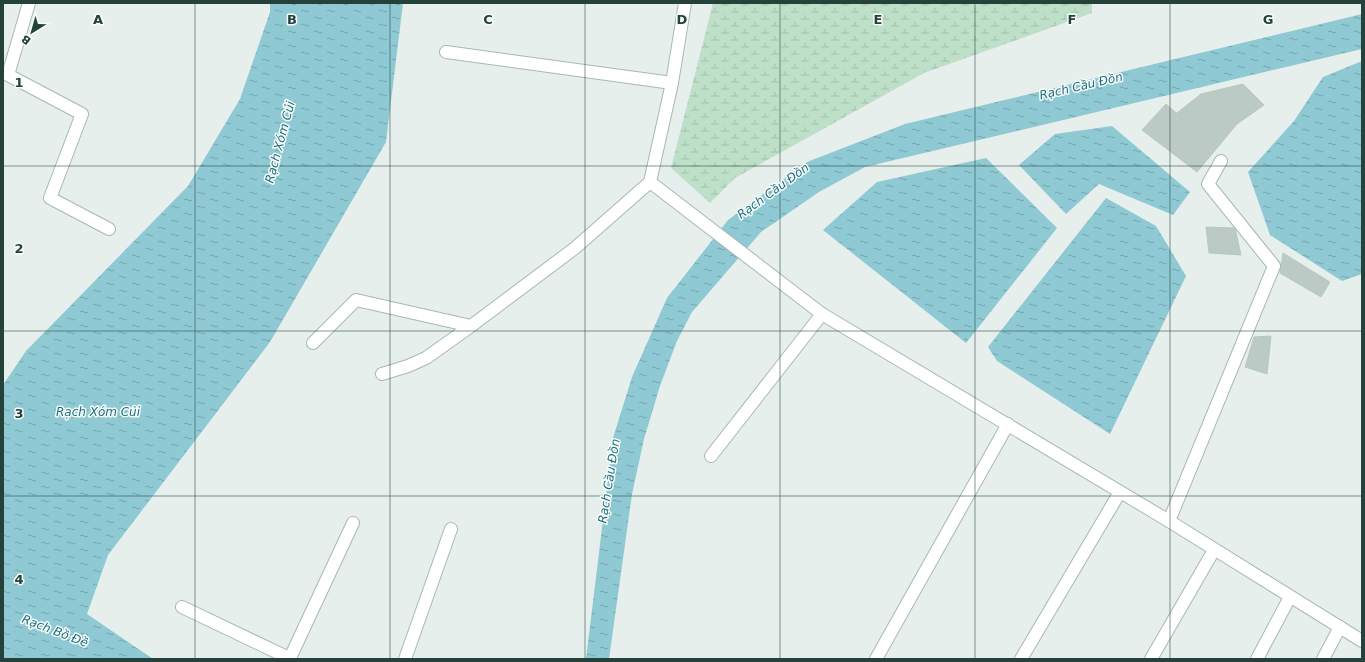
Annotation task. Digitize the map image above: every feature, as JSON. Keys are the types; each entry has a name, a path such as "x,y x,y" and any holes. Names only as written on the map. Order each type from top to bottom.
{"street":[{"path":"29,3 7,63 8,75 82,114 50,198 109,228"},
{"path":"382,374 408,366 426,358 471,326 575,248 650,182 672,84 685,3"},
{"path":"446,52 672,84"},
{"path":"1169,521 1274,266 1208,184 1221,161"},
{"path":"650,182 822,314 1169,521 1362,641"},
{"path":"313,343 356,300 471,326"},
{"path":"711,456 822,314"},
{"path":"876,659 1008,424"},
{"path":"1021,659 1120,492"},
{"path":"182,607 290,659 353,523"},
{"path":"405,659 451,529"},
{"path":"1151,659 1214,550"},
{"path":"1257,659 1290,597"},
{"path":"1323,659 1340,627"}],"green space":[{"path":"713,3 1092,3 1092,13 924,73 735,178 710,203 671,168"}],"water":[{"name":"Rạch Xóm Củi","path":"270,3 403,3 386,142 270,342 108,555 87,614 153,659 3,659 3,385 26,351 188,186 240,99 270,12"},
{"name":"Rạch Cầu Đồn","path":"1362,14 1362,49 865,167 819,192 761,232 692,312 677,341 660,386 644,439 632,494 609,659 586,659 613,438 632,377 667,298 728,220 807,162 905,124"},
{"path":"1362,61 1362,274 1342,281 1270,235 1248,172 1294,121 1323,77"},
{"path":"1112,126 1190,192 1173,215 1099,184 1066,214 1019,165 1055,134"},
{"path":"986,158 1057,228 966,343 823,230 877,182"},
{"path":"1106,198 1156,226 1186,276 1110,434 997,361 988,347"}],"building":[{"path":"1243,84 1264,105 1237,124 1201,94"},
{"path":"1201,94 1237,124 1217,148 1177,113"},
{"path":"1166,104 1217,148 1197,172 1142,130"},
{"path":"1206,227 1235,228 1241,255 1209,253"},
{"path":"1283,253 1330,282 1321,297 1280,273"},
{"path":"1271,336 1267,374 1245,367 1254,337"}],"water label":[{"name":"Rạch Bồ Đề","path":"55,631"}]}
